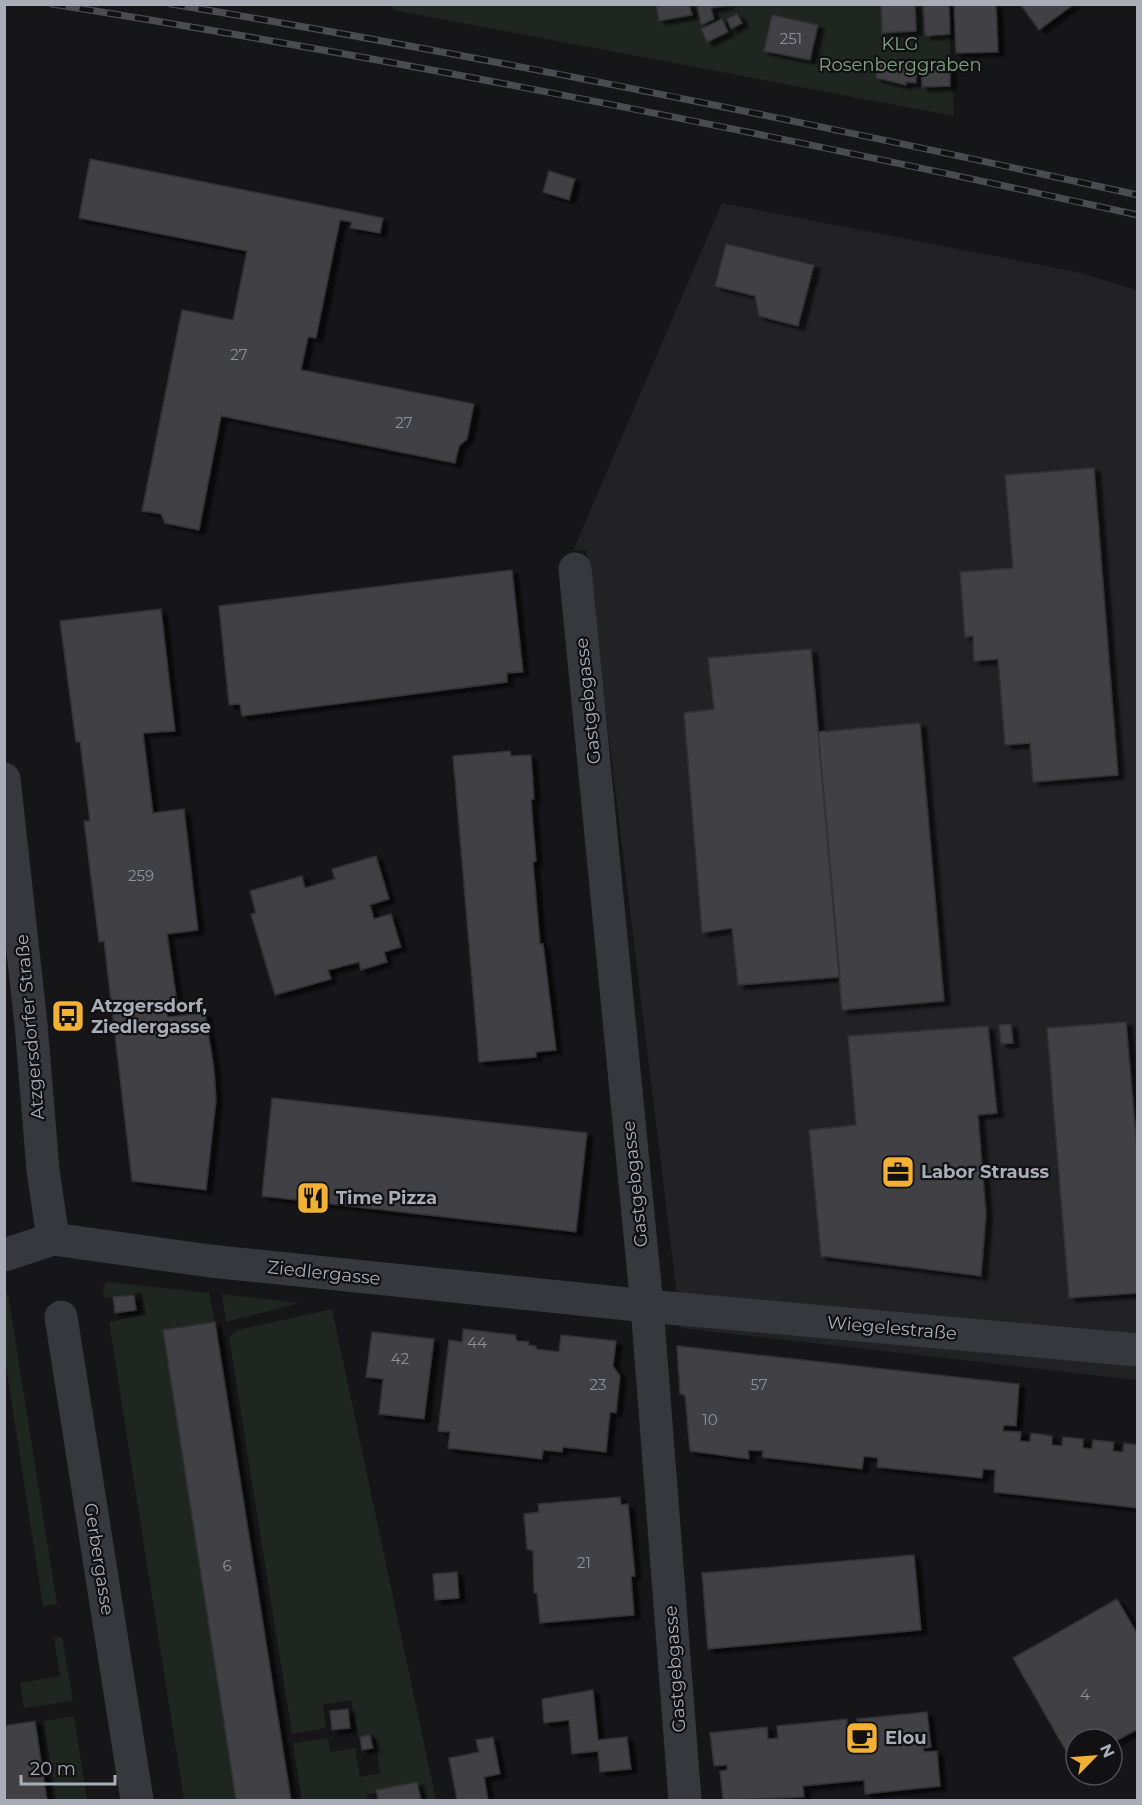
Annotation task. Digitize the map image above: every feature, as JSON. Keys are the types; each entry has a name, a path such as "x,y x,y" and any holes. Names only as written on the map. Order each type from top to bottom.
{"street":[{"name":"Gastgebgasse","path":"575,569 647,1306 685,1800"},
{"name":"Atzgersdorfer Straße","path":"4,779 31,1024 43,1170 53,1239"},
{"name":"Ziedlergasse","path":"4,1255 53,1239 210,1261 647,1306"},
{"name":"Wiegelestraße","path":"647,1306 1137,1350"},
{"name":"Gerbergasse","path":"61,1317 137,1800"}],"shaded area":[{"path":"722,203 1077,272 1137,290 1137,1380 681,1328 586,550 573,551"}],"green space":[{"name":"KLG Rosenberggraben","path":"391,5 948,5 954,116 393,10"},
{"path":"107,1282 209,1293 215,1322 163,1331 236,1800 184,1800 109,1322 146,1314 142,1293 104,1298 103,1286"},
{"path":"8,1294 57,1604 43,1606 5,1359 5,1295"},
{"path":"222,1294 300,1303 226,1322"},
{"path":"332,1309 436,1800 421,1800 417,1782 376,1790 376,1793 367,1795 368,1800 302,1800 293,1743 328,1738 330,1752 355,1748 360,1777 380,1773 374,1735 358,1737 351,1700 323,1705 326,1728 292,1734 229,1337 237,1330"},
{"path":"62,1637 73,1701 24,1708 20,1683 60,1676 54,1638"},
{"path":"74,1716 87,1800 56,1800 44,1721"}],"building":[{"path":"656,4 689,4 692,15 659,21"},
{"path":"697,4 728,5 711,8 714,19 701,25"},
{"path":"881,4 915,4 916,31 882,33"},
{"path":"923,4 949,4 950,34 925,36"},
{"path":"954,4 996,4 998,52 956,53"},
{"path":"1020,4 1074,4 1039,30"},
{"path":"737,14 742,23 731,29 727,19"},
{"path":"772,15 818,25 810,60 764,51"},
{"path":"722,19 728,32 707,42 701,29"},
{"path":"877,60 917,67 916,83 906,82 906,85 876,78"},
{"path":"950,65 950,86 922,87 921,66"},
{"path":"90,159 383,218 380,233 350,228 352,222 340,220 316,338 308,337 301,370 474,404 467,439 459,446 455,463 221,416 199,530 165,523 161,514 142,511 182,310 233,320 247,251 79,218"},
{"path":"549,171 575,179 569,200 543,192"},
{"path":"726,244 814,265 798,326 759,316 755,296 715,286"},
{"path":"1094,468 1118,775 1033,782 1030,743 1005,745 998,659 974,661 973,636 965,637 960,572 1013,568 1005,475"},
{"path":"512,570 523,672 507,673 507,682 242,716 240,704 229,705 219,606"},
{"path":"161,609 175,731 143,733 153,813 184,809 198,930 167,934 178,1009 166,1010 168,1017 205,1013 214,1069 216,1100 206,1190 132,1181 104,941 99,942 84,821 90,821 80,742 76,742 60,621"},
{"path":"811,649 840,977 738,985 732,928 702,933 684,713 714,709 708,658"},
{"path":"920,723 944,1001 842,1010 818,732"},
{"path":"510,751 511,756 531,755 534,799 531,800 536,861 533,862 540,944 543,944 556,1050 536,1052 536,1057 479,1062 453,756"},
{"path":"376,856 389,899 370,905 374,919 391,914 401,947 384,952 387,962 361,970 359,962 328,970 331,979 275,995 251,914 256,913 250,891 302,876 305,888 335,879 332,869"},
{"path":"1126,1022 1138,1160 1138,1293 1069,1298 1047,1028"},
{"path":"1011,1024 1013,1043 1001,1044 999,1025"},
{"name":"Labor Strauss","path":"988,1026 997,1113 978,1115 986,1214 981,1276 821,1256 809,1130 856,1125 848,1036"},
{"path":"272,1098 587,1133 576,1232 262,1196"},
{"path":"134,1295 136,1310 115,1313 113,1297"},
{"path":"215,1322 291,1800 236,1800 163,1330"},
{"path":"463,1329 515,1335 517,1341 529,1342 528,1345 536,1346 536,1349 559,1352 561,1335 616,1341 613,1366 620,1376 616,1413 610,1412 606,1452 563,1447 562,1452 543,1450 542,1459 448,1448 450,1432 438,1431 449,1340 462,1342"},
{"path":"372,1332 434,1339 424,1419 379,1414 383,1379 366,1377"},
{"path":"677,1346 1019,1384 1016,1426 1004,1425 1003,1431 1021,1432 1020,1441 1030,1442 1031,1433 1052,1436 1052,1445 1062,1446 1063,1437 1083,1439 1083,1448 1092,1449 1093,1440 1114,1442 1113,1451 1123,1452 1124,1443 1138,1445 1138,1508 994,1492 995,1470 983,1469 982,1478 877,1467 878,1458 864,1456 862,1469 762,1457 763,1451 748,1450 749,1459 690,1451 685,1395 680,1394"},
{"path":"620,1497 621,1505 628,1504 635,1576 631,1576 634,1615 540,1623 537,1593 534,1593 533,1551 527,1549 524,1514 539,1512 538,1504"},
{"path":"914,1555 921,1630 708,1649 702,1573"},
{"path":"457,1572 459,1598 435,1600 433,1574"},
{"path":"1117,1599 1138,1635 1138,1729 1124,1737 1124,1727 1064,1727 1064,1747 1013,1658"},
{"path":"593,1690 598,1740 627,1737 631,1769 600,1772 598,1751 572,1754 569,1720 544,1723 542,1699"},
{"path":"348,1709 350,1728 332,1730 330,1711"},
{"path":"927,1712 931,1747 923,1748 924,1752 937,1751 940,1786 865,1794 864,1780 803,1786 804,1797 723,1800 720,1771 727,1770 727,1765 714,1766 710,1733 767,1727 768,1739 778,1738 777,1726 847,1719 847,1731 858,1730 857,1719"},
{"path":"35,1721 47,1800 4,1800 4,1726"},
{"path":"370,1735 373,1748 362,1750 360,1737"},
{"path":"493,1737 500,1774 484,1777 488,1800 457,1800 449,1758 479,1752 476,1740"},
{"path":"417,1782 421,1800 378,1800 376,1790"}],"railway":[{"path":"52,4 460,75 867,157 1138,215"},
{"path":"171,4 656,93 1138,195"}],"place":[{"name":"Atzgersdorf, Ziedlergasse","path":"68,1016"},
{"name":"Labor Strauss","path":"898,1172"},
{"name":"Time Pizza","path":"313,1198"},
{"name":"Elou","path":"862,1738"}]}
